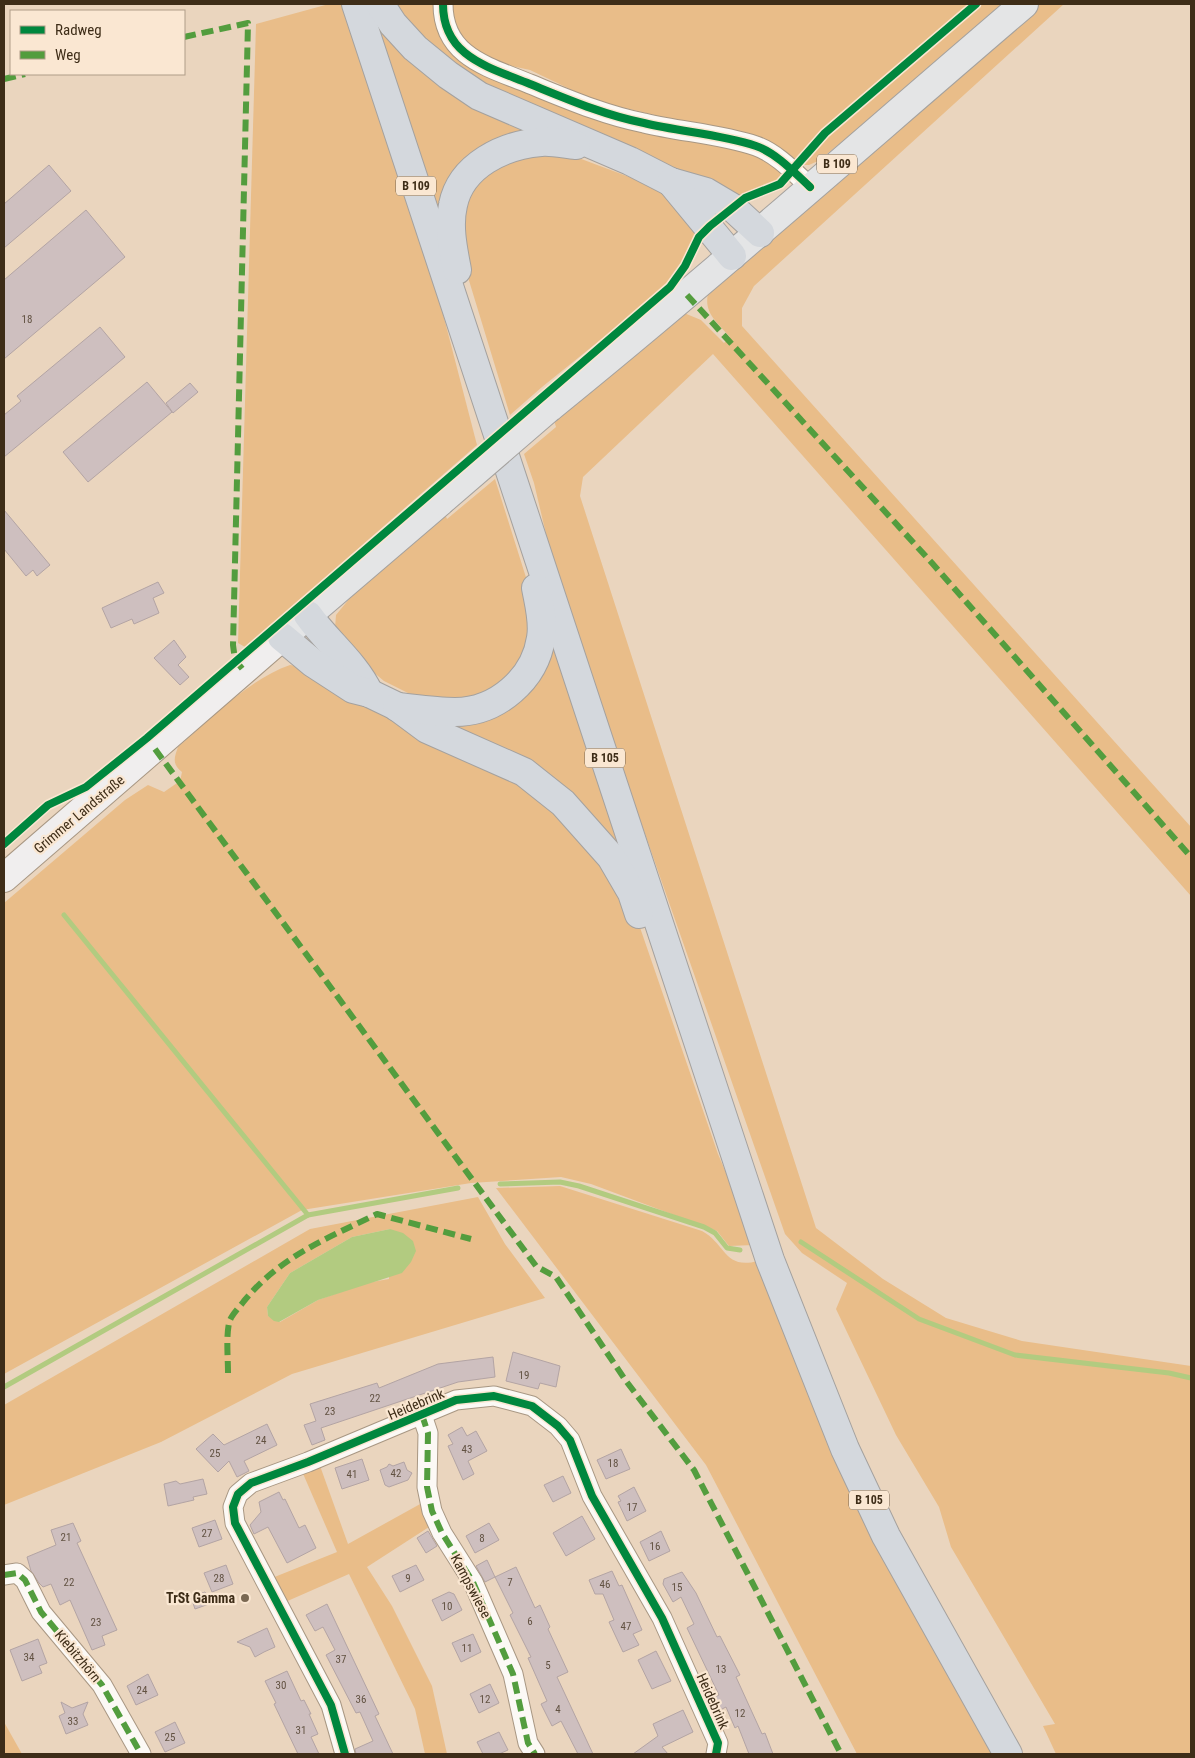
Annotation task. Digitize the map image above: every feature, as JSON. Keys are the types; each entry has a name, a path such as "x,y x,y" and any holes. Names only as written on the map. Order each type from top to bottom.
{"highway":[{"name":"B 109","path":"356,4 475,368 520,499"},
{"path":"380,4 393,24 415,48 471,90 630,161 671,182 706,192 733,208 760,233"},
{"path":"475,368 451,240 453,204 464,180 482,161 508,148 542,142 595,147"},
{"path":"671,182 732,256"},
{"path":"396,706 456,712 473,710 490,705 504,697 530,670 537,656 542,636 541,615 520,499"},
{"name":"B 105","path":"520,499 770,1260 844,1448 886,1536 1008,1754"},
{"path":"308,615 361,677 369,693"},
{"path":"282,637 312,663 353,689 369,693 396,706 427,729 524,772 563,803 611,856 632,894 668,994 689,1018"}],"main road":[{"name":"B 109","path":"282,637 549,408 760,233 810,187 1016,11"},
{"name":"Grimmer Landstraße","path":"4,878 282,637"}],"street":[{"path":"443,4 443,22 456,46 480,64 598,112 758,147 772,155 810,187"},
{"name":"Heidebrink","path":"345,1754 331,1705 235,1523 233,1507 238,1494 251,1483 308,1462 456,1400 494,1396 532,1406 558,1426 570,1440 592,1496 662,1618 718,1743 716,1754"},
{"name":"Kampswiese","path":"422,1415 428,1433 427,1487 432,1511 442,1533 473,1582 514,1674 528,1743 535,1754"},
{"name":"Kiebitzhörn","path":"4,1575 16,1573 25,1580 41,1612 102,1685 141,1754"}],"shaded area":[{"path":"329,4 346,4 422,233 477,445 245,647 238,643 256,24"},
{"path":"386,4 437,4 470,64 757,150 780,171 780,181 745,195 738,201 469,82"},
{"path":"449,4 1014,4 818,161 809,165 800,165 656,122 655,115 595,101 530,70 492,62 457,39"},
{"path":"1037,4 1064,4 754,286 742,308 742,326 1191,827 1191,896 713,354 583,477 580,496 816,1228 883,1279 946,1318 1022,1341 1191,1366 1191,1754 1056,1754 1043,1726 1055,1724 951,1547 939,1507 896,1435 836,1309 847,1283 802,1253 785,1234 580,648 555,572 534,483 524,454 556,427 554,420 684,313 701,320 724,343 730,337 708,309 707,303 710,287"},
{"path":"383,21 564,137 503,143 443,240 373,26"},
{"path":"511,154 576,157 640,181 667,196 700,230 682,266 666,287 510,415 460,251 457,229 475,176"},
{"path":"495,479 535,606 528,658 479,702 414,696 384,681 361,662 335,628 336,615 354,593 445,514 447,519"},
{"path":"552,632 626,856 443,728 470,719"},
{"path":"290,665 303,667 496,764 571,820 635,913 718,1154 748,1225 754,1245 729,1246 717,1231 591,1184 561,1177 471,1183 302,1210 4,1374 4,903 125,800 148,785 164,792 180,781 182,772 175,763 178,747 245,690 275,671"},
{"path":"560,1186 702,1231 710,1236 732,1259 747,1263 758,1261 997,1754 857,1754 706,1465 496,1188"},
{"path":"478,1197 505,1244 545,1298 292,1374 161,1442 4,1505 4,1405 310,1229","holes":["390,1229 389,1279 366,1283 318,1300 280,1322 268,1316 267,1307 290,1273 352,1237"]},
{"path":"390,1229 403,1233 413,1241 416,1251 411,1262 402,1273 318,1300 279,1322 274,1321 268,1316 267,1307 290,1273 352,1237"},
{"path":"319,1463 348,1544 422,1503 429,1527 367,1567 392,1606 432,1686 447,1754 425,1754 415,1709 349,1574 283,1603 272,1578 337,1552 301,1469"},
{"path":"4,1722 22,1754 4,1754"}],"building":[{"path":"49,165 71,191 4,248 4,204"},
{"path":"86,210 125,257 4,359 4,280"},
{"path":"100,327 125,357 4,457 4,415 21,401 17,396"},
{"path":"147,382 172,412 88,482 63,452"},
{"path":"190,383 198,392 173,413 166,403"},
{"path":"4,510 50,565 37,576 33,570 26,576 4,549"},
{"path":"158,582 164,593 153,598 159,613 134,624 132,619 111,628 102,608"},
{"path":"174,640 186,657 178,665 189,677 180,685 154,658"},
{"path":"513,1352 560,1366 556,1387 540,1383 538,1389 506,1381"},
{"path":"493,1357 495,1377 458,1382 321,1428 325,1440 312,1445 304,1425 316,1421 310,1404 377,1383 379,1388 438,1364"},
{"path":"267,1424 277,1445 244,1461 249,1471 237,1477 229,1461 218,1472 196,1449 213,1434 224,1445"},
{"path":"462,1427 467,1436 476,1431 487,1451 468,1461 474,1474 463,1480 448,1446 453,1444 448,1435"},
{"path":"621,1449 630,1469 606,1479 597,1460"},
{"path":"362,1459 369,1480 342,1489 335,1468"},
{"path":"404,1462 407,1470 412,1473 408,1480 389,1487 385,1485 380,1470 389,1464 393,1466"},
{"path":"563,1476 571,1493 553,1502 544,1485"},
{"path":"203,1479 207,1494 193,1497 194,1500 168,1506 164,1484 176,1481 180,1484"},
{"path":"634,1487 646,1511 627,1521 618,1502 621,1501 618,1496"},
{"path":"279,1492 283,1500 285,1499 299,1528 305,1525 316,1548 287,1563 268,1527 254,1534 250,1525 261,1512 259,1502"},
{"path":"582,1516 595,1539 566,1556 553,1533"},
{"path":"215,1520 222,1539 199,1547 192,1528"},
{"path":"73,1523 81,1541 77,1543 117,1630 102,1636 105,1645 92,1650 70,1600 60,1605 51,1584 43,1587 39,1583 31,1571 27,1557 56,1545 51,1530"},
{"path":"489,1523 499,1540 475,1553 466,1536"},
{"path":"428,1531 437,1546 426,1553 417,1538"},
{"path":"661,1531 670,1551 649,1561 640,1542"},
{"path":"487,1560 495,1577 485,1582 476,1566"},
{"path":"226,1565 233,1584 212,1592 204,1573"},
{"path":"416,1565 424,1580 400,1592 392,1576"},
{"path":"516,1567 535,1608 540,1605 550,1627 548,1629 568,1672 557,1677 593,1754 578,1754 561,1721 552,1726 541,1704 547,1701 528,1658 531,1657 510,1615 513,1613 495,1577"},
{"path":"612,1571 619,1586 622,1585 642,1630 633,1634 639,1645 623,1652 609,1622 614,1620 603,1594 595,1594 589,1580"},
{"path":"682,1572 696,1593 717,1637 720,1636 740,1675 736,1677 762,1734 765,1733 773,1754 749,1754 738,1726 735,1728 726,1707 716,1712 711,1699 719,1695 687,1628 694,1624 681,1597 673,1602 663,1584 664,1579"},
{"path":"205,1592 209,1604 195,1609 191,1597"},
{"path":"449,1592 454,1594 462,1610 442,1621 432,1600"},
{"path":"327,1604 379,1714 375,1716 393,1754 356,1754 355,1749 373,1741 360,1712 356,1713 326,1655 335,1650 323,1627 315,1631 306,1615"},
{"path":"267,1628 275,1647 255,1657 250,1647 237,1642"},
{"path":"473,1634 481,1652 461,1662 452,1643"},
{"path":"38,1639 47,1663 39,1666 42,1673 22,1681 10,1650"},
{"path":"656,1651 671,1681 652,1689 638,1660"},
{"path":"287,1671 301,1701 304,1700 311,1714 309,1714 318,1734 311,1737 319,1754 298,1754 265,1681"},
{"path":"148,1674 158,1695 136,1705 127,1686"},
{"path":"490,1684 499,1703 479,1713 470,1694"},
{"path":"61,1702 72,1708 88,1702 83,1714 88,1725 66,1734 59,1716 65,1713"},
{"path":"683,1710 693,1732 662,1747 668,1754 633,1754 658,1736 653,1724"},
{"path":"175,1722 185,1743 165,1752 155,1732"},
{"path":"499,1732 508,1750 499,1754 483,1754 477,1742"}],"waterway":[{"path":"64,915 308,1215"},
{"path":"500,1184 560,1182 579,1186 704,1227 715,1233 727,1248 740,1250"},
{"path":"4,1387 308,1215 458,1188"},
{"path":"801,1242 919,1319 1015,1355 1169,1373 1191,1378"}],"marked path":[{"path":"185,37 248,23 233,645 235,660 245,672"},
{"path":"4,79 21,75"},
{"path":"687,295 932,563 1191,857"},
{"path":"155,749 536,1266 556,1277 626,1381 694,1470 841,1754"},
{"path":"228,1373 228,1335 231,1317 258,1285 289,1260 305,1250 377,1214 471,1239"},
{"path":"422,1415 428,1433 427,1487 432,1511 442,1533 473,1582 513,1674 528,1743 535,1754"},
{"path":"4,1575 17,1573 25,1580 41,1612 102,1685 141,1754"}],"cycle path":[{"path":"443,4 445,22 451,36 471,58 484,65 572,101 615,116 756,146 778,158 810,187"},
{"path":"4,844 48,805 86,787 147,738 670,287 685,266 699,237 710,226 745,198 780,184 825,133 976,4"},
{"path":"345,1754 331,1705 235,1523 233,1507 238,1494 251,1483 308,1462 456,1400 494,1396 532,1406 558,1426 570,1440 592,1496 662,1618 718,1743 716,1754"}],"place":[{"name":"TrSt Gamma","path":"245,1598"}]}
